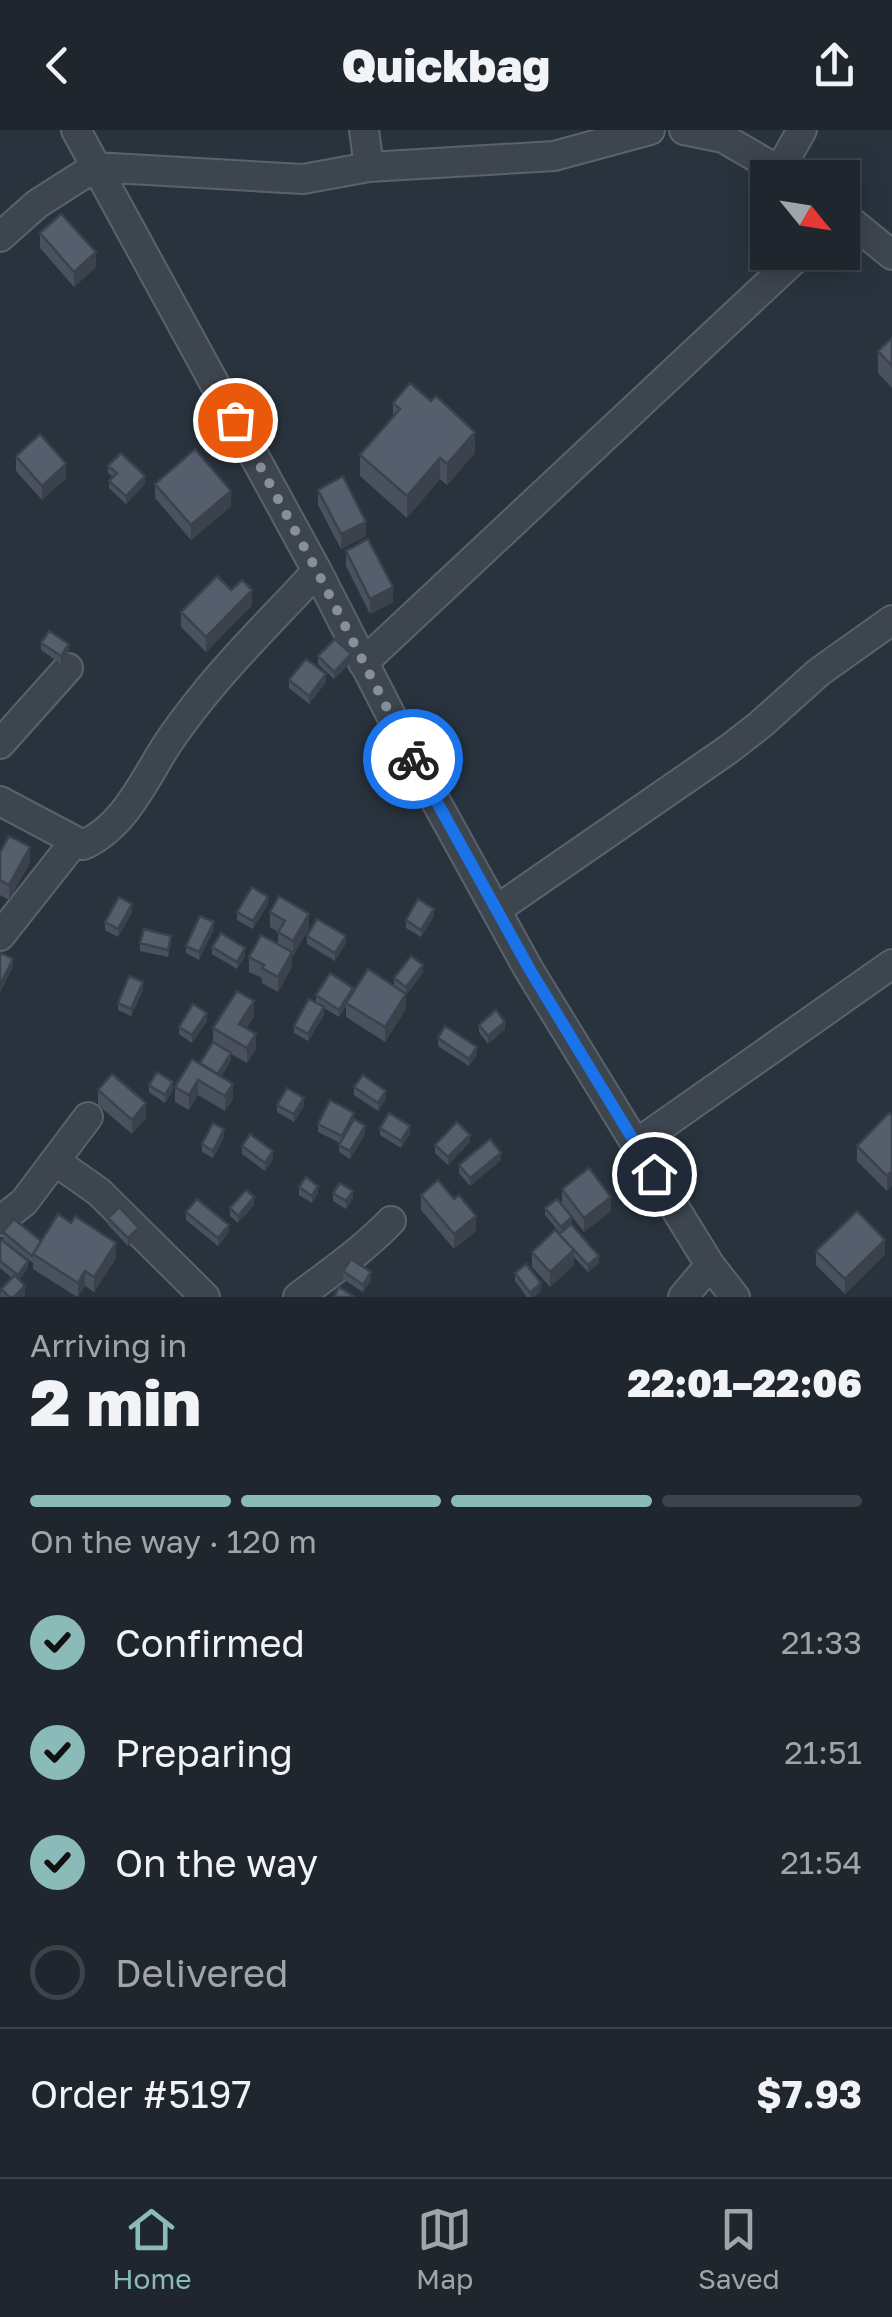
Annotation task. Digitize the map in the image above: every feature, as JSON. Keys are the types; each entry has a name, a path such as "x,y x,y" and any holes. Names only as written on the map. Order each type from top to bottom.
{"street":[{"path":"76,130 317,571 496,910 710,1265 735,1297"},
{"path":"364,130 369,167"},
{"path":"0,237 38,204 95,166 303,179 369,167 554,156 650,130"},
{"path":"684,130 719,134 764,160"},
{"path":"791,160 802,130"},
{"path":"860,229 892,256"},
{"path":"363,663 783,270"},
{"path":"0,801 84,846 97,839 139,792 167,744 213,683 317,571"},
{"path":"496,910 729,749 820,672 892,620"},
{"path":"0,744 68,668"},
{"path":"0,936 74,841"},
{"path":"636,1144 892,964"},
{"path":"0,1220 24,1202 88,1117"},
{"path":"56,1160 98,1192 205,1297"},
{"path":"298,1297 374,1239 391,1220"},
{"path":"683,1297 710,1265"}],"building":[{"path":"61,214 96,252 74,272 40,233"},
{"path":"892,338 892,366 878,351"},
{"path":"410,383 431,401 436,396 475,432 447,464 440,458 407,496 360,455 400,409 393,403"},
{"path":"40,434 66,464 42,486 16,456"},
{"path":"195,449 231,491 191,525 155,484"},
{"path":"121,453 145,476 126,496 109,481 117,473 108,466"},
{"path":"343,476 366,522 341,534 318,490"},
{"path":"368,539 393,587 370,599 346,551"},
{"path":"217,576 231,590 242,580 252,590 206,637 181,612"},
{"path":"49,631 69,644 61,656 41,643"},
{"path":"335,639 351,654 334,672 318,656"},
{"path":"306,659 326,674 309,696 289,680"},
{"path":"9,836 30,847 9,885 0,880 0,853"},
{"path":"252,887 268,897 253,921 237,912"},
{"path":"279,896 309,914 293,941 278,932 285,921 270,912"},
{"path":"119,897 132,904 118,929 105,922"},
{"path":"418,899 434,909 421,930 406,920"},
{"path":"200,916 214,922 199,952 186,946"},
{"path":"317,919 346,936 335,953 307,936"},
{"path":"144,929 171,936 168,950 140,943"},
{"path":"221,933 245,948 237,962 212,947"},
{"path":"261,935 292,952 278,977 249,957"},
{"path":"1,953 13,959 0,985 0,956"},
{"path":"411,956 423,965 406,987 394,978"},
{"path":"368,969 406,994 385,1027 346,1003"},
{"path":"330,973 353,988 339,1010 316,995"},
{"path":"129,976 143,982 131,1009 118,1003"},
{"path":"237,991 254,1001 239,1024 256,1034 247,1048 213,1028"},
{"path":"309,999 324,1007 308,1034 294,1026"},
{"path":"193,1004 207,1013 192,1035 179,1027"},
{"path":"496,1010 505,1022 488,1036 479,1025"},
{"path":"445,1026 477,1047 469,1059 438,1038"},
{"path":"213,1042 231,1053 218,1074 200,1063"},
{"path":"192,1059 233,1084 225,1096 198,1080 189,1095 175,1087"},
{"path":"157,1072 173,1082 165,1095 149,1085"},
{"path":"112,1074 146,1103 132,1120 98,1090"},
{"path":"363,1075 386,1091 378,1103 354,1087"},
{"path":"287,1088 304,1098 294,1114 277,1105"},
{"path":"330,1100 354,1113 342,1136 318,1124"},
{"path":"389,1113 410,1126 401,1141 380,1128"},
{"path":"889,1113 892,1171 887,1176 857,1146"},
{"path":"354,1119 365,1126 350,1151 339,1145"},
{"path":"457,1122 470,1135 448,1157 435,1145"},
{"path":"213,1123 224,1129 213,1151 202,1144"},
{"path":"250,1134 273,1151 265,1163 242,1146"},
{"path":"490,1139 501,1153 470,1178 459,1165"},
{"path":"589,1168 611,1197 584,1218 562,1189"},
{"path":"306,1177 318,1186 312,1196 299,1187"},
{"path":"438,1180 454,1199 459,1195 476,1216 454,1234 421,1195"},
{"path":"340,1183 353,1191 346,1201 333,1193"},
{"path":"246,1190 254,1197 238,1216 230,1208"},
{"path":"197,1199 229,1225 218,1238 186,1212"},
{"path":"557,1199 572,1217 561,1227 545,1208"},
{"path":"119,1207 139,1228 128,1238 108,1218"},
{"path":"857,1211 885,1240 845,1279 816,1251"},
{"path":"58,1214 71,1223 75,1216 116,1243 94,1277 85,1271 78,1283 33,1254"},
{"path":"14,1219 41,1241 32,1256 3,1232"},
{"path":"571,1224 599,1256 588,1265 559,1234"},
{"path":"555,1230 574,1250 550,1272 532,1252"},
{"path":"2,1240 28,1261 18,1275 0,1261"},
{"path":"351,1259 371,1272 363,1285 343,1271"},
{"path":"526,1264 541,1283 530,1293 515,1273"},
{"path":"15,1275 25,1286 9,1297 1,1289"},
{"path":"339,1287 353,1296 334,1297"}],"way so far":[{"path":"235,420 413,759"}],"route":[{"path":"413,759 530,970 654,1174"}]}
